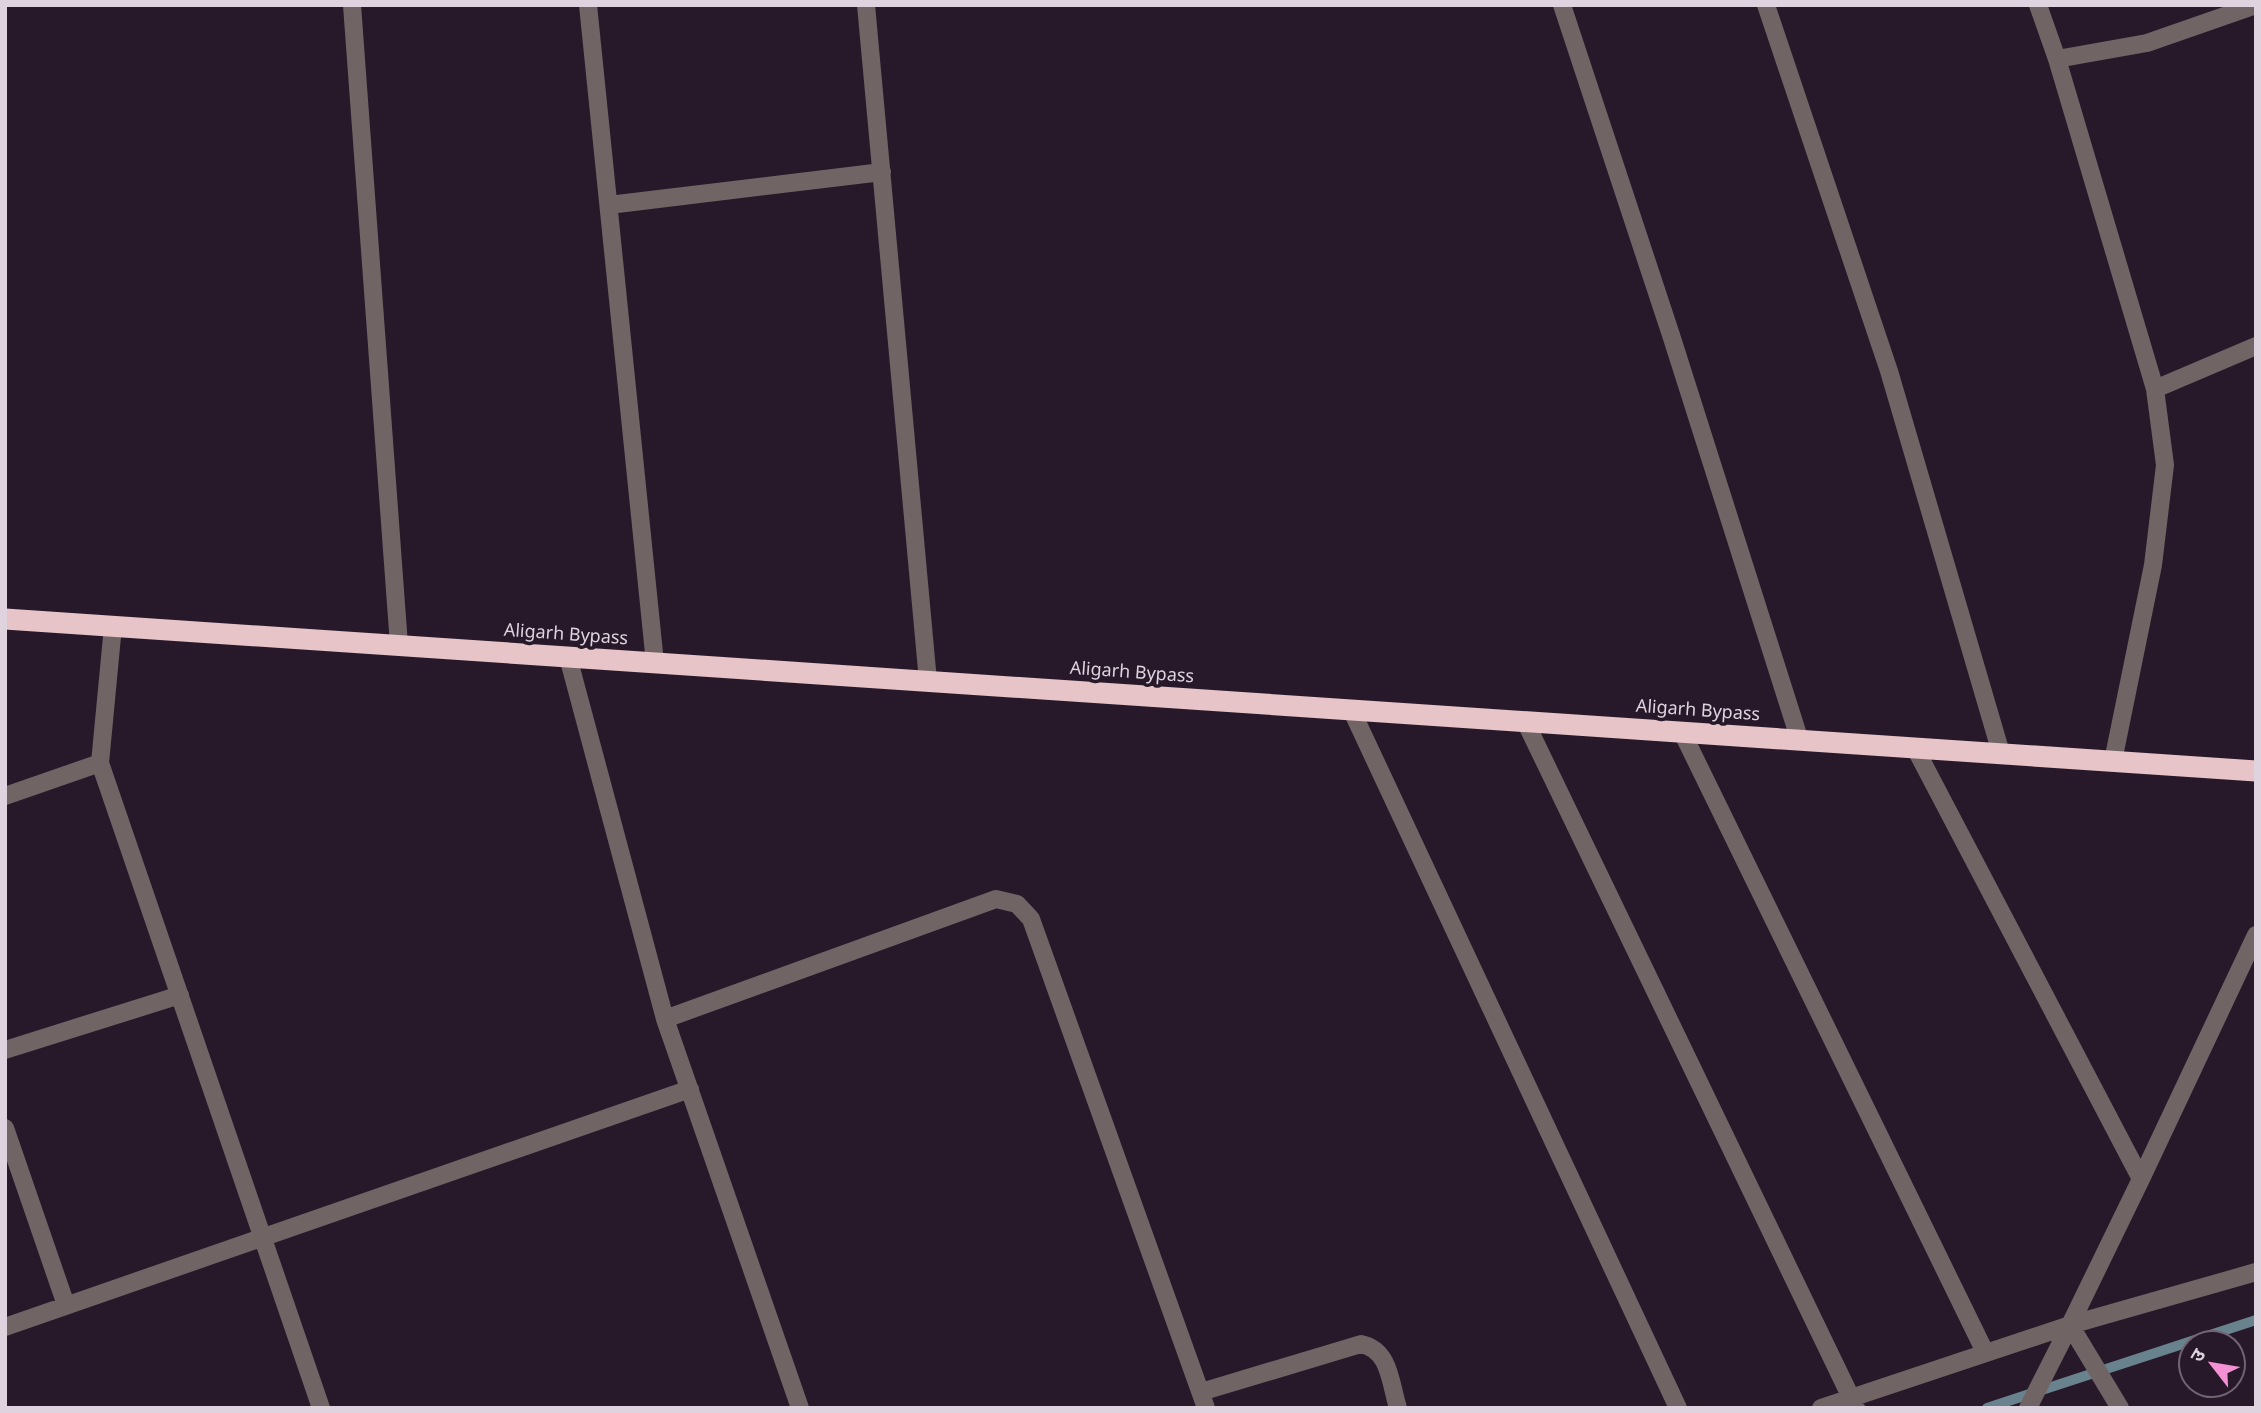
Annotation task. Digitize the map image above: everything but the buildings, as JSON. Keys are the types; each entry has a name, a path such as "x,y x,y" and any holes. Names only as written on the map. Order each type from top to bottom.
{"highway":[{"name":"Aligarh Bypass","path":"5,619 2256,771"}],"street":[{"path":"352,5 400,645"},
{"path":"588,5 655,663"},
{"path":"866,5 928,681"},
{"path":"1562,5 1671,335 1800,741"},
{"path":"1766,5 1889,371 2001,753"},
{"path":"2038,5 2057,59 2155,389 2165,465 2153,565 2113,761"},
{"path":"2057,59 2147,43 2256,5"},
{"path":"608,205 881,172"},
{"path":"2155,389 2256,346"},
{"path":"113,626 100,763 321,1408"},
{"path":"568,657 665,1019 800,1408"},
{"path":"1352,709 1678,1408"},
{"path":"1525,721 1854,1403"},
{"path":"1682,732 1985,1352"},
{"path":"1915,748 2141,1179"},
{"path":"5,796 100,763"},
{"path":"665,1019 996,900 1017,904 1031,919 1203,1400 1361,1344 1374,1346 1383,1355 1398,1408"},
{"path":"2028,1408 2141,1179 2256,935"},
{"path":"5,1050 180,995"},
{"path":"5,1326 690,1089"},
{"path":"5,1128 66,1306"},
{"path":"1821,1408 1854,1403 1985,1352 2256,1272"},
{"path":"2070,1325 2120,1408"}],"waterway":[{"path":"1987,1408 2256,1320"}]}
